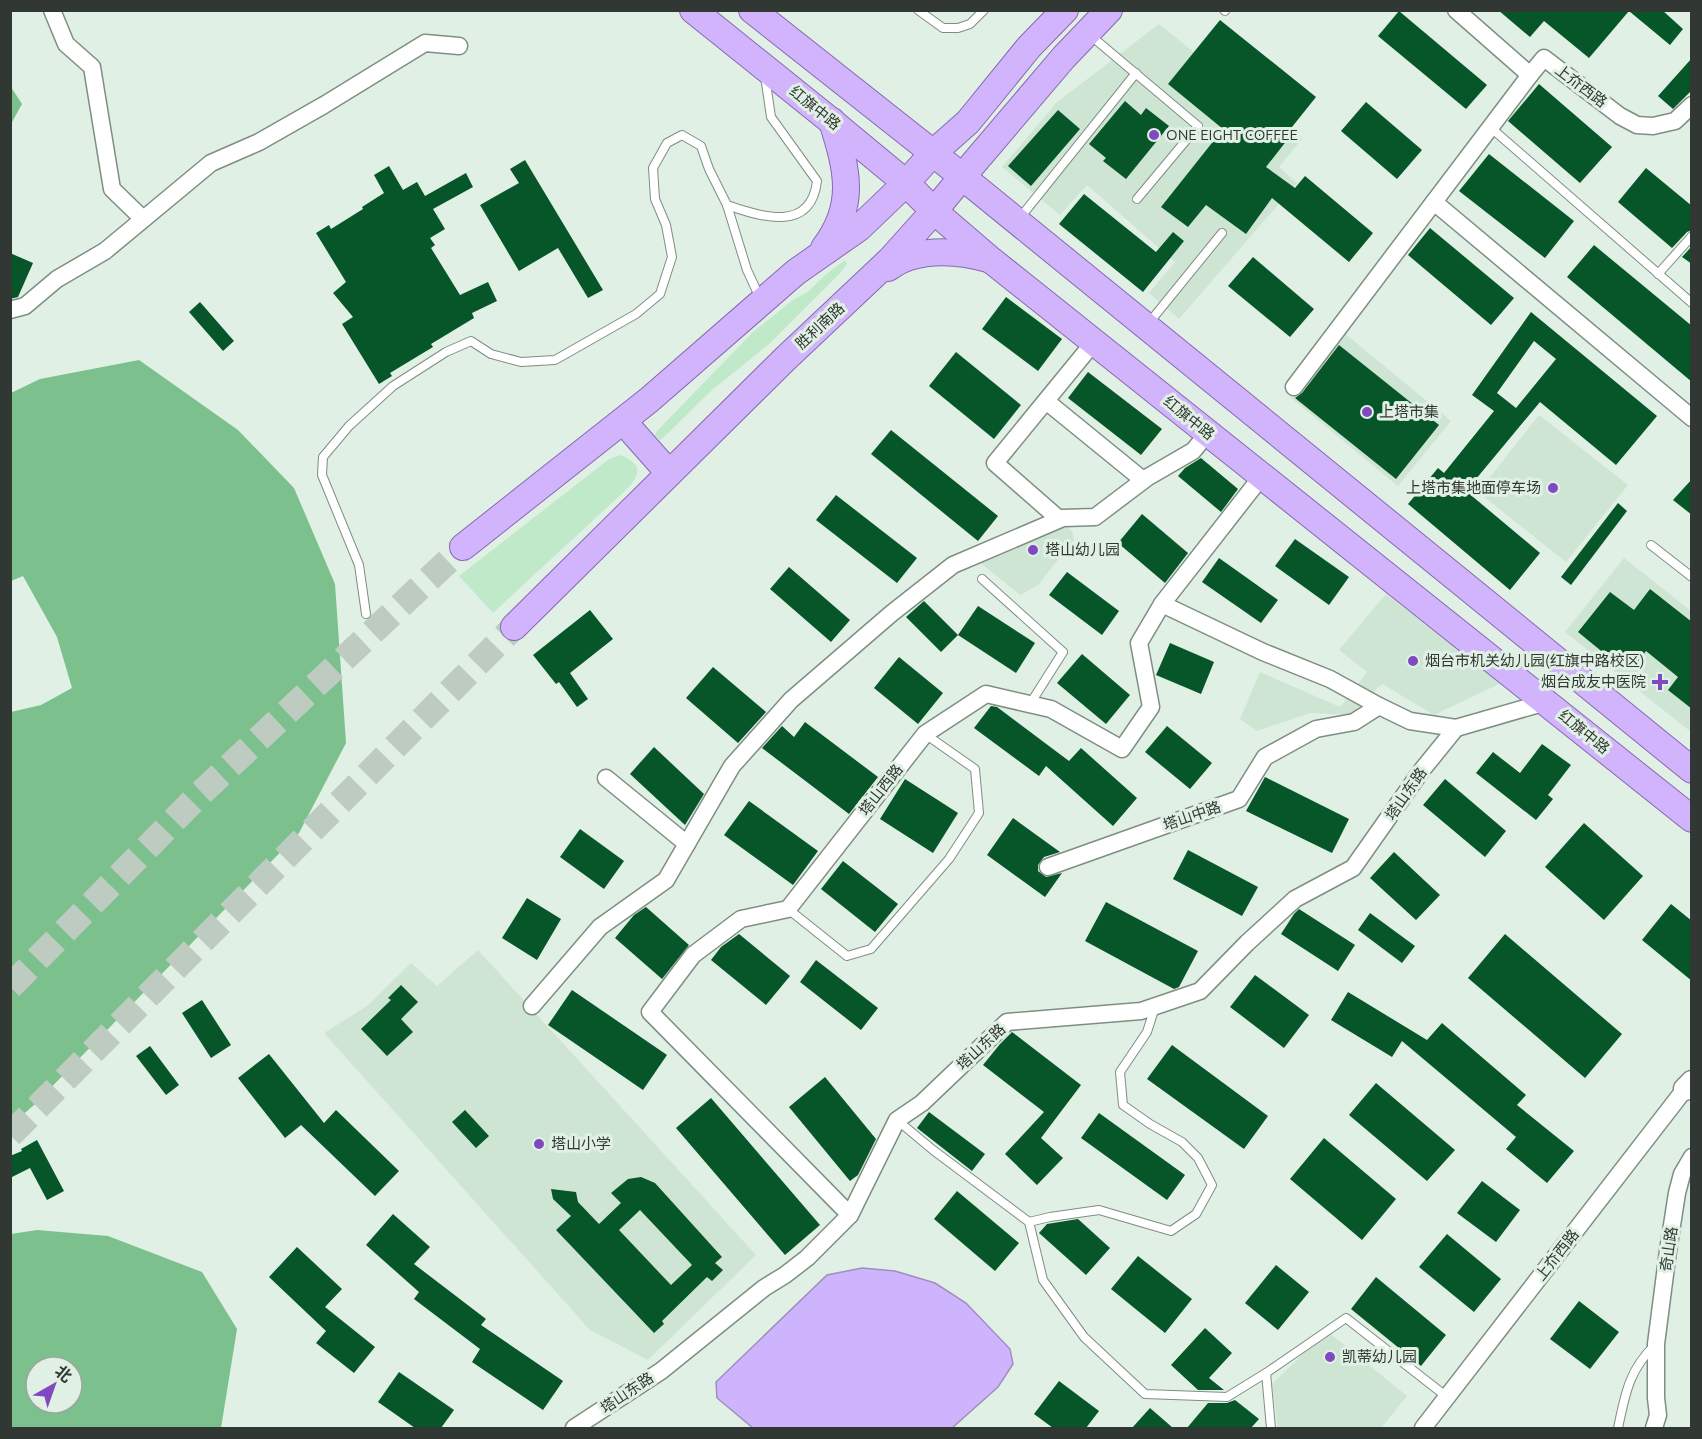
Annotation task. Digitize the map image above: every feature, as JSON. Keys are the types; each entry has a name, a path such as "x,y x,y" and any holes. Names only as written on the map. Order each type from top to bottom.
{"main road":[{"name":"红旗中路","path":"693,10 906,183 934,211 991,260 1692,819"},
{"path":"752,10 933,153 1692,770"},
{"path":"463,547 649,400 817,256 858,228 906,183 933,153 968,122 1029,47 1065,10"},
{"name":"胜利南路","path":"514,627 669,473 890,260 1064,57 1109,10"},
{"path":"817,256 839,224 844,209 846,173 843,155 831,121"},
{"path":"870,279 908,257 928,253 959,252 991,260"},
{"path":"623,421 669,473"}],"street":[{"path":"52,10 66,44 92,67 112,189 143,219"},
{"name":"上夼西路","path":"1456,10 1530,75 1544,58 1620,116 1637,125 1653,126 1675,121 1692,105"},
{"path":"10,310 25,306 57,279 105,251 211,163 268,137 424,43 459,46"},
{"path":"1294,387 1530,75"},
{"path":"1434,202 1692,418"},
{"path":"1059,519 995,463 1094,342"},
{"path":"1046,401 1143,480"},
{"path":"532,1006 600,927 666,880 732,766 791,700 892,613 953,565 1059,519 1095,517 1143,480 1193,451 1208,433"},
{"name":"塔山西路","path":"788,909 925,734 986,694 1051,709 1122,749 1151,707 1139,643 1162,604 1262,476"},
{"path":"1162,604 1263,652 1330,679 1410,721 1456,728 1546,702"},
{"name":"塔山中路","path":"1048,867 1239,799 1265,757 1316,729 1354,722 1378,706"},
{"name":"塔山东路","path":"574,1428 661,1371 764,1288 807,1258 850,1215 897,1120 922,1103 1007,1022 1141,1011 1200,991 1246,943 1295,899 1353,868 1422,770 1456,728"},
{"path":"606,778 687,844"},
{"path":"788,909 741,919 693,955 650,1012 850,1215"},
{"name":"上夼西路","path":"1423,1428 1688,1086"},
{"name":"奇山路","path":"1659,1424 1656,1398 1656,1344 1677,1193 1682,1174 1692,1157"}],"lane":[{"path":"918,10 943,28 958,28 970,24 984,10"},
{"path":"1088,33 1198,126 1137,199"},
{"path":"727,205 769,217 795,216 807,207 816,190 817,181 771,117 764,66"},
{"path":"1017,221 1136,73"},
{"path":"1490,127 1692,303"},
{"path":"366,614 359,565 322,474 323,457 349,426 393,386 446,352 471,342 491,354 521,362 555,360 636,314 660,294 672,257 666,225 655,199 653,168 667,143 682,135 701,146 709,169 727,205 747,270 762,302"},
{"path":"1146,327 1222,233"},
{"path":"1658,273 1692,236"},
{"path":"1652,545 1692,578"},
{"path":"982,579 1063,652 1030,704"},
{"path":"788,909 847,956 871,950 949,859 979,813 975,770 925,734"},
{"path":"1029,1222 1099,1210 1171,1231 1196,1214 1212,1185 1198,1158 1182,1143 1123,1105 1120,1072 1147,1032 1156,1006"},
{"path":"897,1120 1029,1222 1043,1280 1084,1337 1145,1394 1227,1397 1266,1373 1346,1317 1447,1397"},
{"path":"1618,1428 1633,1372 1642,1358 1656,1344"},
{"path":"1266,1373 1271,1428"}],"shaded area":[{"path":"1159,24 1302,139 1279,167 1297,183 1179,319 1149,293 1175,262 1087,185 1060,215 1002,167 1056,103"},
{"name":"上塔市集","path":"1343,332 1451,421 1398,486 1290,397"},
{"name":"上塔市集地面停车场","path":"1539,415 1628,485 1566,562 1478,492"},
{"name":"塔山幼儿园","path":"1061,522 1072,531 1074,540 1038,585 1020,595 977,560"},
{"name":"烟台成友中医院","path":"1624,558 1691,611 1691,732 1565,632"},
{"name":"烟台市机关幼儿园(红旗中路校区)","path":"1386,594 1501,683 1434,715 1382,684 1351,715 1310,713 1257,731 1240,719 1260,672 1340,707 1367,672 1339,650"},
{"name":"塔山小学","path":"478,950 756,1255 648,1360 590,1330 324,1033 367,1006 411,963 437,986"},
{"path":"862,1268 895,1271 935,1283 966,1303 1010,1349 1013,1364 998,1387 952,1428 753,1428 717,1398 716,1382 827,1275"},
{"name":"凯蒂幼儿园","path":"1327,1331 1407,1396 1381,1428 1278,1428 1272,1384"}],"green space":[{"path":"11,87 22,104 11,124"},
{"path":"845,260 847,264 840,273 768,345 712,390 664,437 660,440 655,435 754,331 793,300 809,291"},
{"path":"139,360 238,430 294,488 335,584 346,743 299,833 34,1105 11,1125 11,712 41,705 72,688 57,637 23,576 11,581 11,393 40,379"},
{"path":"621,455 637,468 636,477 629,487 493,613 459,576 609,459"},
{"path":"37,1230 108,1236 202,1272 237,1329 221,1428 11,1428 11,1234"}],"building":[{"path":"1498,10 1662,10 1683,29 1670,45 1629,11 1589,58 1544,21 1530,37"},
{"path":"1399,11 1487,85 1466,109 1378,36"},
{"path":"1220,20 1316,97 1288,132 1291,135 1266,167 1295,188 1305,176 1373,233 1349,262 1272,198 1246,234 1206,205 1188,227 1161,207 1223,129 1168,84"},
{"path":"1692,58 1692,90 1673,109 1658,96"},
{"path":"1539,84 1612,147 1580,183 1508,121"},
{"path":"1125,101 1141,115 1146,108 1169,126 1126,179 1103,161 1106,158 1089,144"},
{"path":"1366,102 1422,150 1397,179 1341,131"},
{"path":"1058,110 1080,129 1031,186 1008,166"},
{"path":"1489,154 1574,221 1545,258 1459,191"},
{"path":"525,160 603,290 588,298 558,248 519,271 480,205 519,183 510,169"},
{"path":"389,166 403,190 417,182 425,196 466,173 473,187 433,209 445,229 430,238 435,245 431,248 460,295 488,282 497,301 472,313 474,318 431,344 433,347 390,373 392,376 379,384 342,324 353,317 333,293 346,282 316,233 329,225 331,229 384,193 374,175"},
{"path":"1646,168 1692,206 1692,230 1687,232 1672,248 1618,202"},
{"path":"1084,194 1156,252 1173,232 1184,241 1143,292 1059,224"},
{"path":"1430,228 1514,298 1491,325 1408,255"},
{"path":"1594,245 1692,326 1692,382 1567,277"},
{"path":"1692,246 1692,264 1682,257"},
{"path":"10,253 33,263 18,297 10,299"},
{"path":"1253,257 1314,309 1290,337 1228,286"},
{"path":"1006,297 1062,339 1038,371 982,329"},
{"path":"200,302 234,341 223,351 189,312"},
{"path":"1531,312 1657,416 1616,465 1540,402 1466,491 1540,553 1510,590 1408,504 1438,468 1444,473 1494,411 1472,395","holes":["1534,341 1556,359 1516,408 1497,393"]},
{"name":"上塔市集","path":"1339,345 1439,425 1396,479 1295,398 1302,393"},
{"path":"956,352 1021,405 994,439 929,386"},
{"path":"1088,372 1162,429 1141,455 1068,398"},
{"path":"891,430 998,516 978,541 871,454"},
{"path":"1201,458 1238,489 1221,512 1178,476 1185,468"},
{"path":"1692,479 1692,515 1673,500"},
{"path":"836,495 917,558 897,583 816,520"},
{"path":"1618,503 1627,511 1571,585 1561,577"},
{"path":"1142,514 1188,553 1165,583 1118,543"},
{"path":"1295,539 1349,577 1329,605 1275,566"},
{"path":"1219,558 1278,600 1261,623 1202,582"},
{"path":"789,567 850,620 831,642 770,589"},
{"path":"1067,572 1119,611 1102,635 1049,595"},
{"path":"1650,589 1692,622 1692,709 1668,690 1678,677 1646,651 1637,663 1630,658 1622,668 1578,632 1610,592 1634,610"},
{"path":"924,601 958,635 941,652 906,617"},
{"path":"978,606 1035,643 1016,673 958,635"},
{"path":"590,610 613,639 570,673 588,699 577,707 559,682 556,684 533,655"},
{"path":"1170,643 1214,662 1201,694 1156,675"},
{"path":"1082,654 1130,695 1106,724 1057,683"},
{"path":"899,657 943,693 918,724 874,688"},
{"path":"713,667 766,712 738,743 686,698"},
{"path":"991,706 997,707 1069,761 1081,748 1137,798 1113,826 1046,766 1039,776 974,728"},
{"path":"805,722 878,777 849,814 762,748 782,726 794,737"},
{"path":"1167,726 1212,763 1190,789 1145,752"},
{"path":"1542,744 1571,765 1548,795 1553,799 1536,820 1476,773 1493,752 1520,773"},
{"path":"654,747 704,794 685,825 630,774"},
{"path":"1265,777 1349,819 1332,853 1246,811"},
{"path":"905,779 958,813 933,853 880,819"},
{"path":"1445,779 1506,831 1485,857 1423,805"},
{"path":"749,801 818,851 793,885 724,835"},
{"path":"1013,818 1060,852 1044,857 1038,865 1038,871 1046,877 1062,873 1045,897 987,855"},
{"path":"1584,823 1643,876 1604,920 1545,867"},
{"path":"580,829 624,861 604,889 560,857"},
{"path":"1188,850 1258,887 1242,916 1173,879"},
{"path":"1394,852 1440,895 1416,920 1370,878"},
{"path":"843,861 898,904 875,932 821,889"},
{"path":"527,898 561,919 537,960 502,938"},
{"path":"1106,902 1198,951 1179,987 1174,989 1085,941"},
{"path":"1671,904 1692,921 1692,981 1642,940"},
{"path":"646,907 689,945 662,979 615,938 634,915"},
{"path":"1299,909 1355,945 1338,971 1281,934"},
{"path":"1370,913 1415,946 1402,963 1358,930"},
{"path":"739,934 790,976 766,1005 711,960 721,947"},
{"path":"1505,934 1622,1034 1585,1078 1468,978"},
{"path":"816,960 878,1008 861,1030 800,982"},
{"path":"1255,975 1309,1015 1284,1048 1230,1007"},
{"path":"401,985 418,1002 401,1019 413,1032 387,1056 361,1029 391,1000 388,998"},
{"path":"572,990 667,1055 643,1090 548,1025"},
{"path":"1348,992 1427,1040 1442,1023 1526,1095 1517,1105 1574,1151 1547,1183 1506,1149 1516,1137 1402,1041 1392,1057 1331,1020"},
{"path":"202,1000 231,1045 211,1058 182,1013"},
{"path":"1012,1032 1081,1085 1041,1138 1063,1158 1037,1185 1005,1154 1044,1112 983,1065"},
{"path":"1172,1045 1268,1116 1244,1149 1147,1079"},
{"path":"150,1046 179,1085 166,1095 136,1056"},
{"path":"269,1054 324,1123 336,1110 399,1171 375,1196 301,1125 285,1138 238,1078"},
{"path":"825,1077 876,1139 858,1175 850,1181 789,1107"},
{"path":"1376,1083 1455,1150 1427,1181 1349,1115"},
{"path":"711,1098 820,1225 785,1255 676,1128"},
{"path":"465,1110 489,1136 476,1148 452,1122"},
{"path":"929,1112 985,1154 972,1171 917,1128"},
{"path":"1099,1113 1185,1175 1167,1200 1081,1138"},
{"path":"1324,1138 1396,1199 1362,1240 1290,1179"},
{"path":"37,1140 64,1191 47,1200 30,1168 10,1178 10,1156 22,1151 21,1149"},
{"path":"641,1177 655,1183 722,1257 715,1263 723,1270 712,1281 707,1277 662,1321 664,1324 654,1333 556,1230 571,1216 553,1199 551,1189 576,1192 578,1202 599,1224 621,1203 611,1193 628,1179","holes":["640,1210 692,1265 671,1285 619,1230"]},
{"path":"1482,1181 1520,1210 1496,1242 1457,1213"},
{"path":"957,1191 1019,1243 995,1271 934,1219"},
{"path":"393,1214 430,1247 414,1264 486,1319 481,1325 563,1381 543,1410 472,1362 480,1349 414,1299 419,1292 366,1245"},
{"path":"1078,1219 1110,1248 1086,1275 1039,1233 1047,1224"},
{"path":"1447,1234 1501,1279 1474,1312 1419,1267"},
{"path":"297,1247 342,1289 325,1307 375,1347 354,1373 316,1343 326,1331 269,1277"},
{"path":"1138,1256 1192,1299 1165,1333 1111,1289"},
{"path":"1276,1265 1309,1292 1278,1330 1245,1303"},
{"path":"1376,1277 1446,1335 1421,1366 1351,1309"},
{"path":"1579,1301 1619,1332 1590,1369 1550,1339"},
{"path":"1205,1328 1232,1353 1209,1378 1224,1390 1198,1390 1171,1365"},
{"path":"399,1372 454,1410 441,1428 415,1428 378,1402"},
{"path":"1059,1381 1099,1411 1086,1428 1053,1428 1034,1414"},
{"path":"1235,1400 1259,1419 1251,1428 1187,1428 1208,1403 1227,1403"},
{"path":"1150,1408 1173,1428 1132,1428"}],"tunnel":[{"path":"10,987 199,795 463,547"},
{"path":"10,1135 514,627"}],"place":[{"name":"ONE EIGHT COFFEE","path":"1154,135"},
{"name":"上塔市集","path":"1367,412"},
{"name":"上塔市集地面停车场","path":"1553,488"},
{"name":"塔山幼儿园","path":"1033,550"},
{"name":"烟台市机关幼儿园(红旗中路校区)","path":"1413,661"},
{"name":"烟台成友中医院","path":"1660,682"},
{"name":"塔山小学","path":"539,1144"},
{"name":"凯蒂幼儿园","path":"1330,1357"}]}
